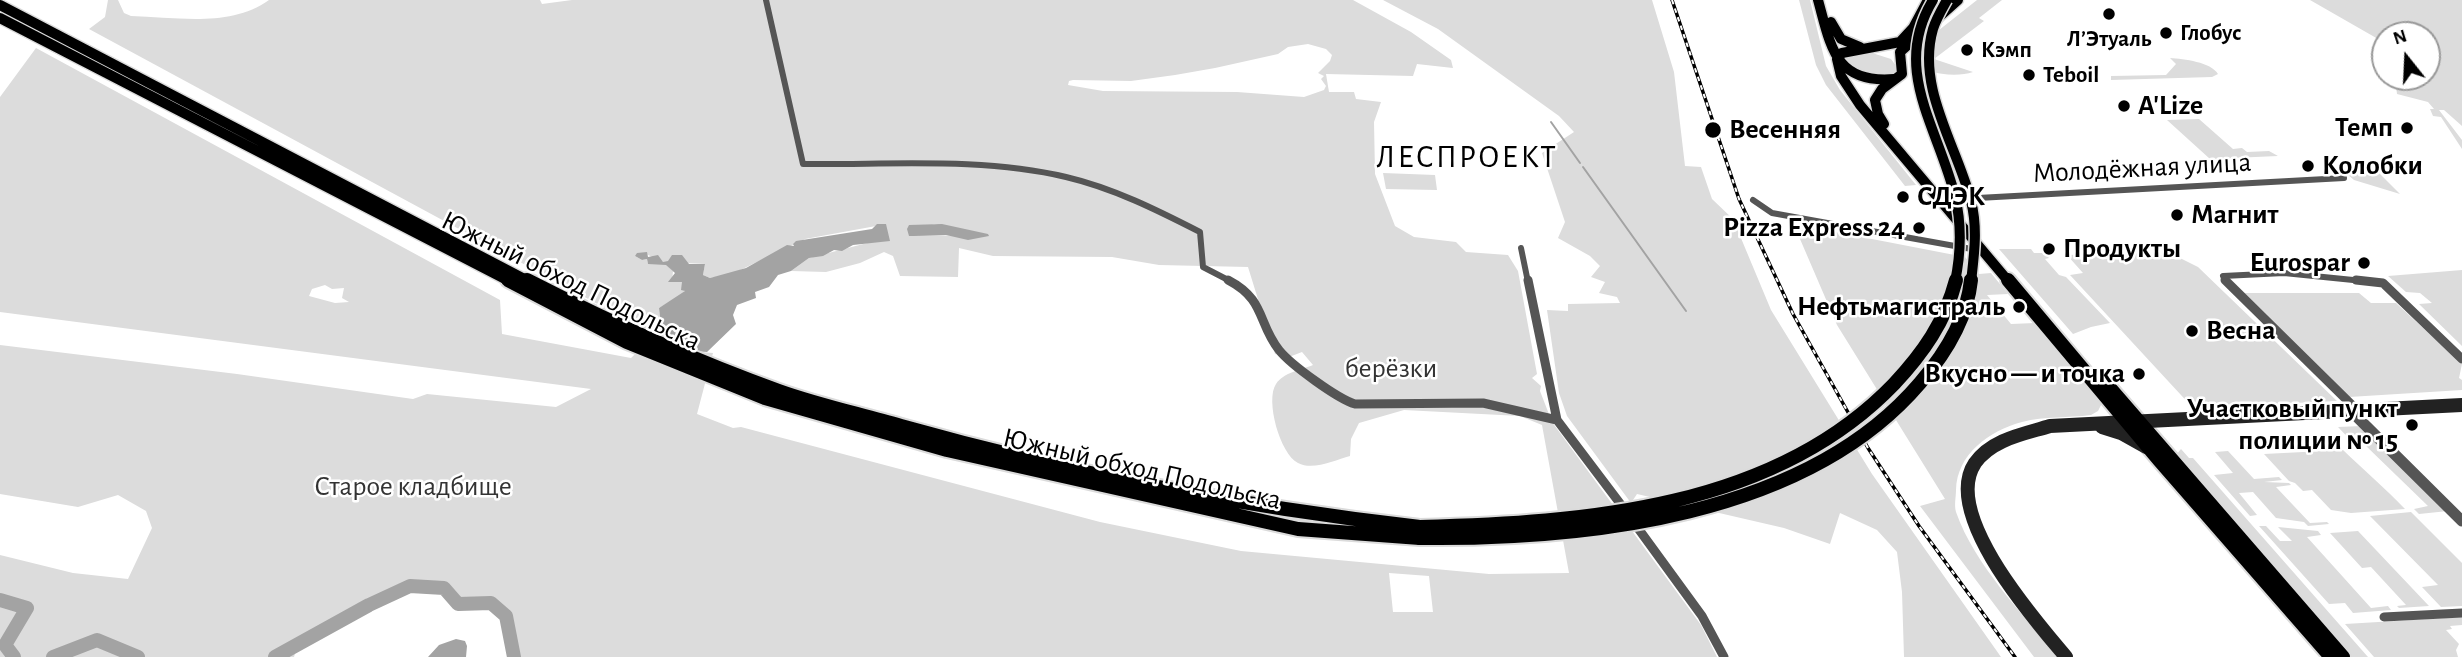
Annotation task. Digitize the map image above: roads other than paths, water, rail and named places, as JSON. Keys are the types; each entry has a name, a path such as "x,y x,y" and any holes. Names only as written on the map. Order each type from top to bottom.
{"main road":[{"path":"1818,0 1840,76 1860,104 2133,421 2343,657"},
{"path":"1824,0 1832,28 1844,41 1882,53 1899,62"},
{"path":"1931,0 1900,52 1899,62 1903,70 1875,98 1874,106 1878,117 1983,249 2094,381 2133,421 2160,460 2331,657"},
{"name":"Южный обход Подольска","path":"0,5 628,331 781,391 954,441 1132,483 1420,533 1538,523 1647,506 1700,493 1783,462 1824,441 1888,393 1928,345 1948,306 1958,273 1960,228 1953,190 1917,83 1913,59 1921,20 1931,0"},
{"name":"Южный обход Подольска","path":"0,18 628,342 765,398 947,450 1284,526 1495,539 1602,530 1660,520 1711,506 1800,472 1871,430 1906,401 1945,353 1962,324 1976,276 1976,230 1968,189 1931,86 1928,62 1933,27 1947,0"},
{"path":"1837,62 1841,53 1893,46 1958,0"},
{"path":"1837,62 1845,71 1861,78 1879,81 1894,79"},
{"path":"2092,424 2107,418 2108,411 2108,405 2094,381"},
{"path":"2066,657 1987,554 1969,513 1970,475 1981,457 1993,446 2030,429 2133,421 2462,405"},
{"path":"2092,424 2121,433 2142,444 2160,460"}],"street":[{"path":"766,0 803,164 923,164 1045,173 1087,183 1144,203 1200,232 1203,267 1245,289 1253,298 1279,350 1341,400 1355,404 1483,403 1557,420"},
{"name":"Молодёжная улица","path":"1945,200 2344,178"},
{"path":"1753,200 1772,213 1983,249"},
{"path":"1521,248 1557,420 1686,593 1714,636 1724,657"},
{"path":"2462,359 2383,283 2284,274 2223,276 2227,285 2462,521"},
{"path":"2384,617 2462,613"}],"waterway":[{"path":"1551,122 1580,163"},
{"path":"1583,167 1686,311"},
{"path":"275,657 369,605 410,586 444,588 458,604 491,603 506,616 514,657"},
{"path":"0,600 27,608 5,645 14,657"},
{"path":"53,657 97,640 138,657"}],"railway":[{"path":"1672,0 1739,199 1793,314 1868,448 1919,526 2015,657"}],"place":[{"name":"Л’Этуаль","path":"2109,14"},
{"name":"Глобус","path":"2166,33"},
{"name":"Кэмп","path":"1967,50"},
{"name":"Teboil","path":"2029,75"},
{"name":"A'Lize","path":"2124,106"},
{"name":"Темп","path":"2407,128"},
{"name":"Весенняя","path":"1713,130"},
{"name":"Колобки","path":"2308,166"},
{"name":"СДЭК","path":"1903,197"},
{"name":"Магнит","path":"2177,215"},
{"name":"Pizza Express 24","path":"1919,228"},
{"name":"Продукты","path":"2049,249"},
{"name":"Eurospar","path":"2364,263"},
{"name":"Нефтьмагистраль","path":"2019,307"},
{"name":"Весна","path":"2192,331"},
{"name":"Вкусно — и точка","path":"2139,374"},
{"name":"Участковый пункт полиции № 15","path":"2412,425"}],"district":[{"name":"ЛЕСПРОЕКТ","path":"1467,157"}],"park label":[{"name":"берёзки","path":"1391,369"},
{"name":"Старое кладбище","path":"413,487"}]}
